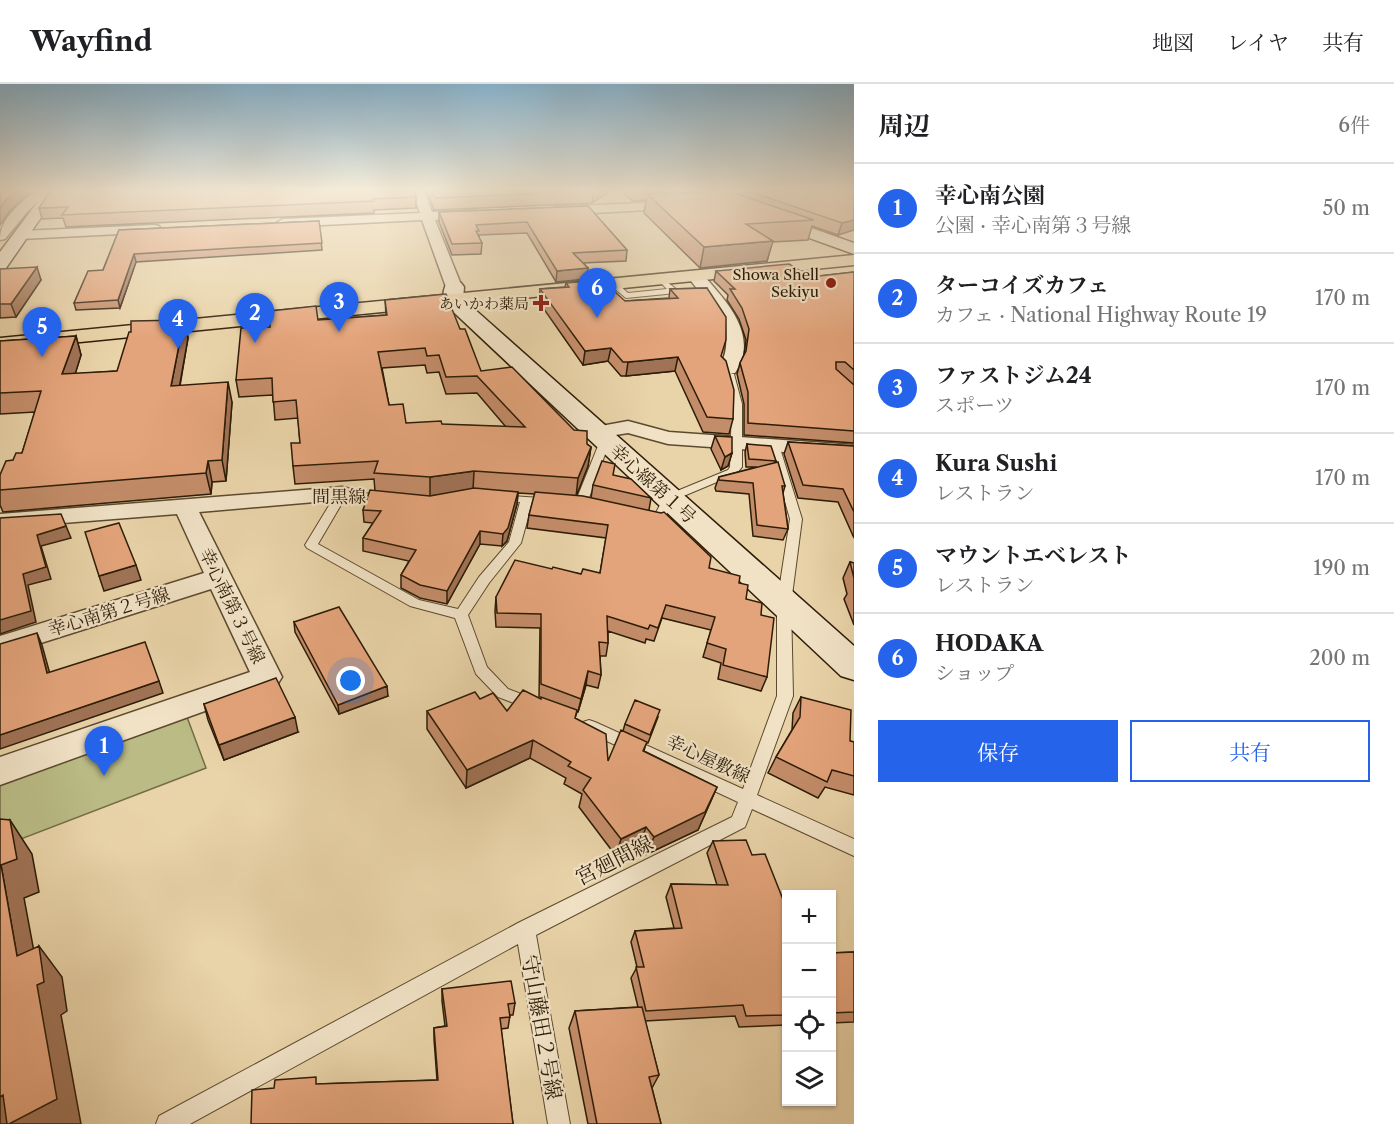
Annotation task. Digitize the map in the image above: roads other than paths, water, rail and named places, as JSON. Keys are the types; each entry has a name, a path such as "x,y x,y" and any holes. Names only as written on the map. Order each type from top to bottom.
{"highway":[{"path":"0,330 453,294 614,285 696,277 853,251"},
{"path":"0,344 853,251"}],"street":[{"path":"1,260 17,240"},
{"path":"436,240 453,294"},
{"path":"822,240 853,251"},
{"path":"696,277 721,305 736,332 735,360 728,369"},
{"name":"幸心線第１号","path":"453,294 601,436 854,667"},
{"path":"601,436 628,426 668,438 854,451"},
{"name":"間黒線","path":"0,521 342,494"},
{"name":"幸心南第３号線","path":"0,771 267,677 185,507"},
{"name":"幸心南第２号線","path":"0,646 218,578"}],"lane":[{"path":"636,515 658,520 669,498 732,472 736,467 737,404 728,369"},
{"path":"484,495 576,503 601,436"},
{"name":"宮廻間線","path":"168,1124 525,930 739,822 785,696 784,603 796,519 774,445"},
{"path":"342,494 311,545 415,603 461,615"},
{"name":"間黒線","path":"342,494 397,499"},
{"path":"461,615 484,580 515,543 527,499"},
{"path":"461,615 481,670 495,686 503,693 547,710"},
{"name":"幸心屋敷線","path":"570,718 854,848"},
{"name":"守山藤田２号線","path":"525,930 559,1124"}],"place":[{"name":"Showa Shell Sekiyu","path":"831,283"},
{"name":"あいかわ薬局","path":"541,303"},
{"name":"HODAKA","path":"597,318"},
{"name":"ファストジム24","path":"339,332"},
{"name":"ターコイズカフェ","path":"255,343"},
{"name":"Kura Sushi","path":"178,349"},
{"name":"マウントエベレスト","path":"42,357"},
{"name":"幸心南公園","path":"104,776"}]}
